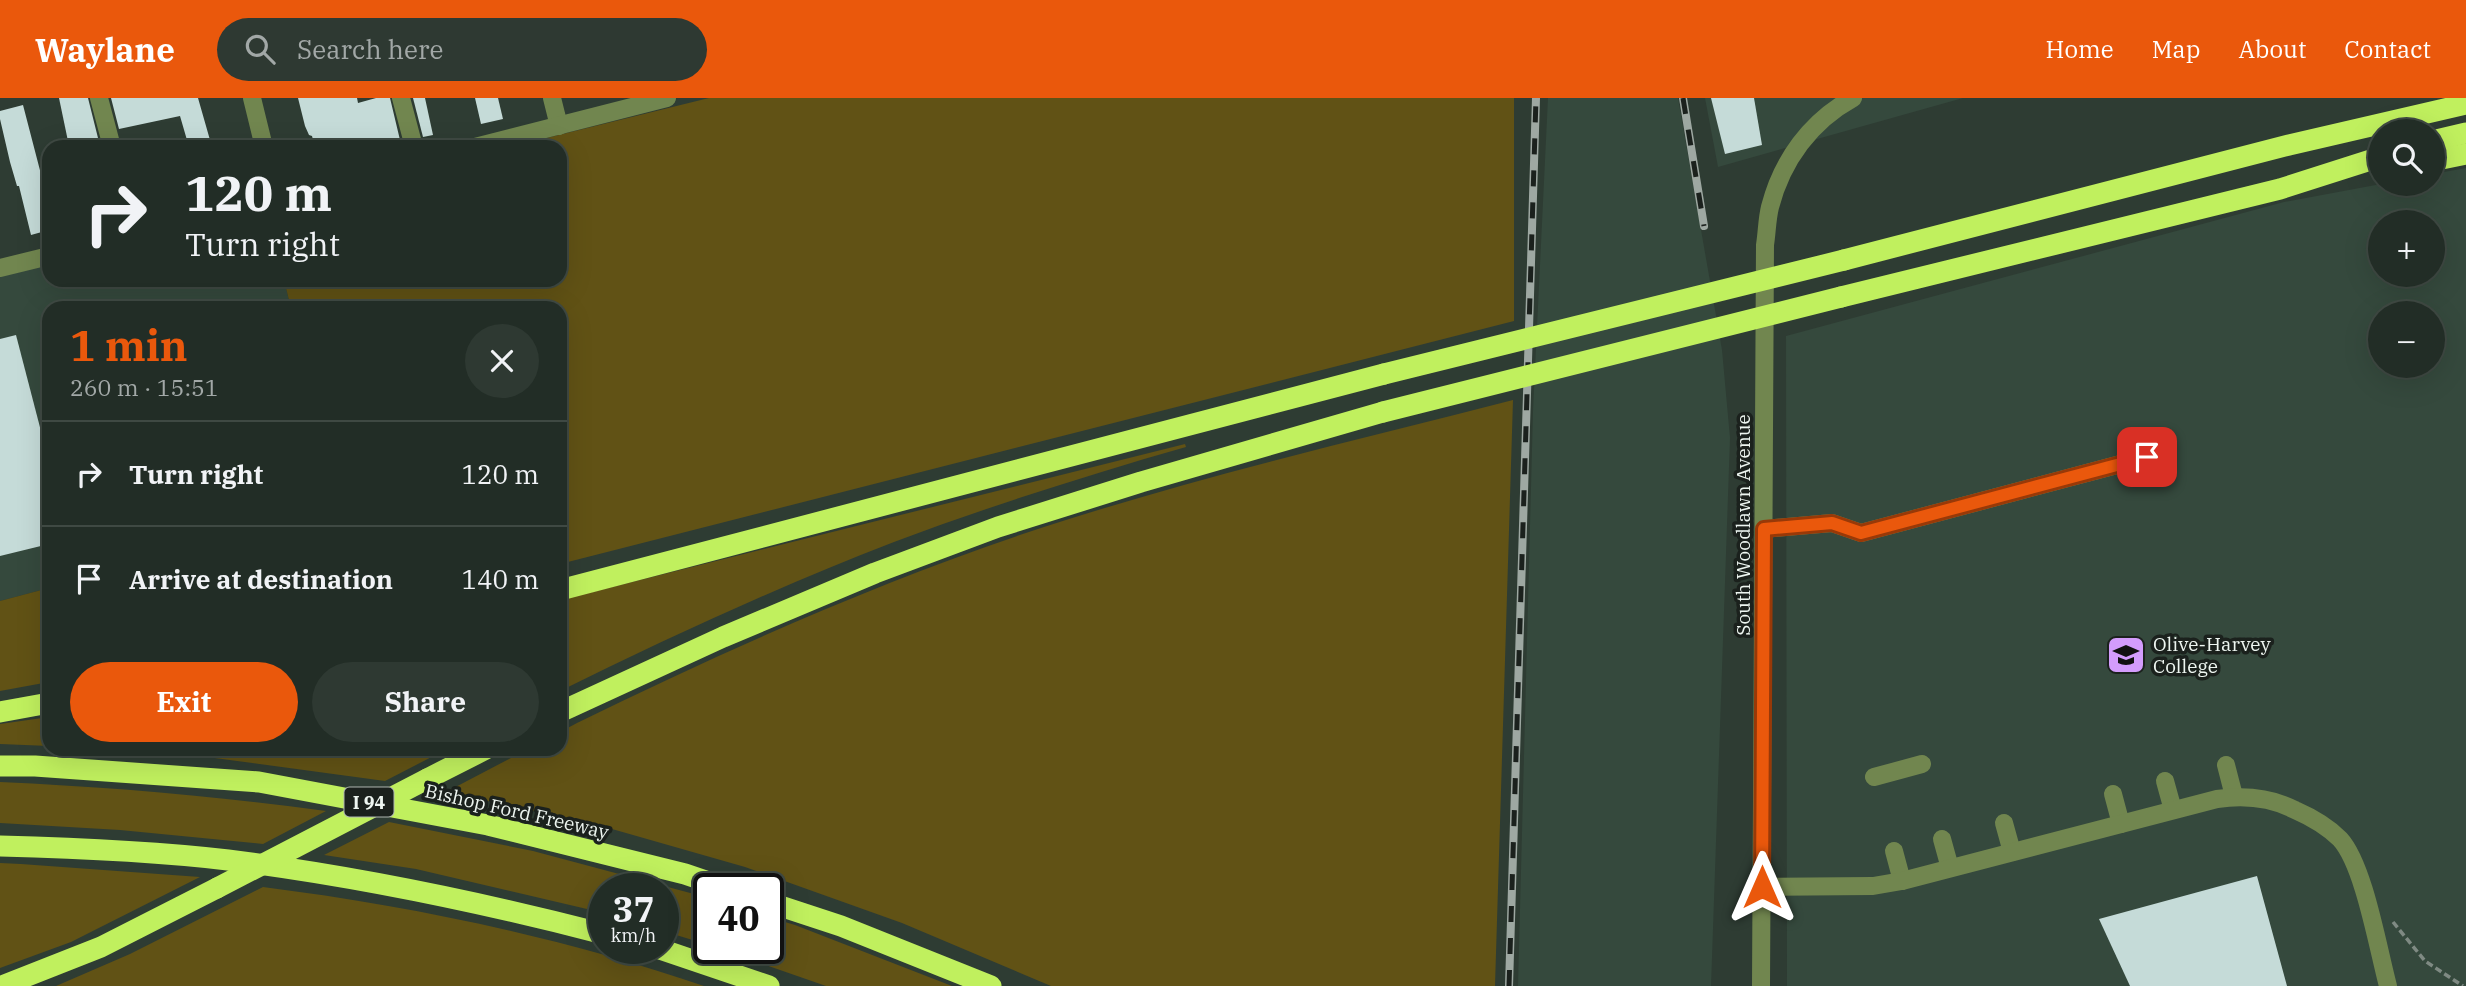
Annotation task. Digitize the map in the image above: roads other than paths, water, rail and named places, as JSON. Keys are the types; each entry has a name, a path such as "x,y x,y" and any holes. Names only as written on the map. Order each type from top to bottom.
{"highway":[{"path":"2289,145 2430,98"},
{"path":"567,588 1384,374 1844,260 2289,145 2466,104"},
{"path":"2445,138 2466,133"},
{"path":"2445,158 2466,154"},
{"path":"2289,186 2368,161"},
{"path":"567,709 723,637 876,573 998,527 1141,482 1383,412 1841,296 2289,186 2368,172"},
{"path":"0,712 42,705"},
{"path":"2,986 101,947 472,756"},
{"name":"Bishop Ford Freeway","path":"0,766 36,766 259,782 488,825 693,877"},
{"path":"0,846 73,848 240,862 373,883 503,908 588,930"},
{"path":"784,907 841,926 990,986"},
{"path":"679,955 769,986"}],"street":[{"path":"99,98 110,140"},
{"path":"252,98 262,140"},
{"path":"401,98 412,140"},
{"path":"552,98 559,125"},
{"path":"502,140 667,98"},
{"name":"South Woodlawn Avenue","path":"1761,986 1765,245 1769,208 1796,147 1813,128 1853,98"},
{"path":"0,268 42,258"},
{"path":"1764,529 1832,523 1861,533 2147,457"},
{"path":"1874,777 1922,764"},
{"path":"2226,765 2234,796"},
{"path":"2165,781 2173,810"},
{"path":"2113,794 2121,824"},
{"path":"1762,887 1873,886 1902,881 2173,810 2234,796 2257,797 2281,803 2325,826 2351,855 2359,874 2388,986"},
{"path":"2004,822 2012,852"},
{"path":"1942,839 1950,868"},
{"path":"1894,851 1902,881"}],"railway":[{"path":"1509,986 1536,98"},
{"path":"1683,98 1704,226"}],"place":[{"name":"Olive-Harvey College","path":"2126,655"}]}
